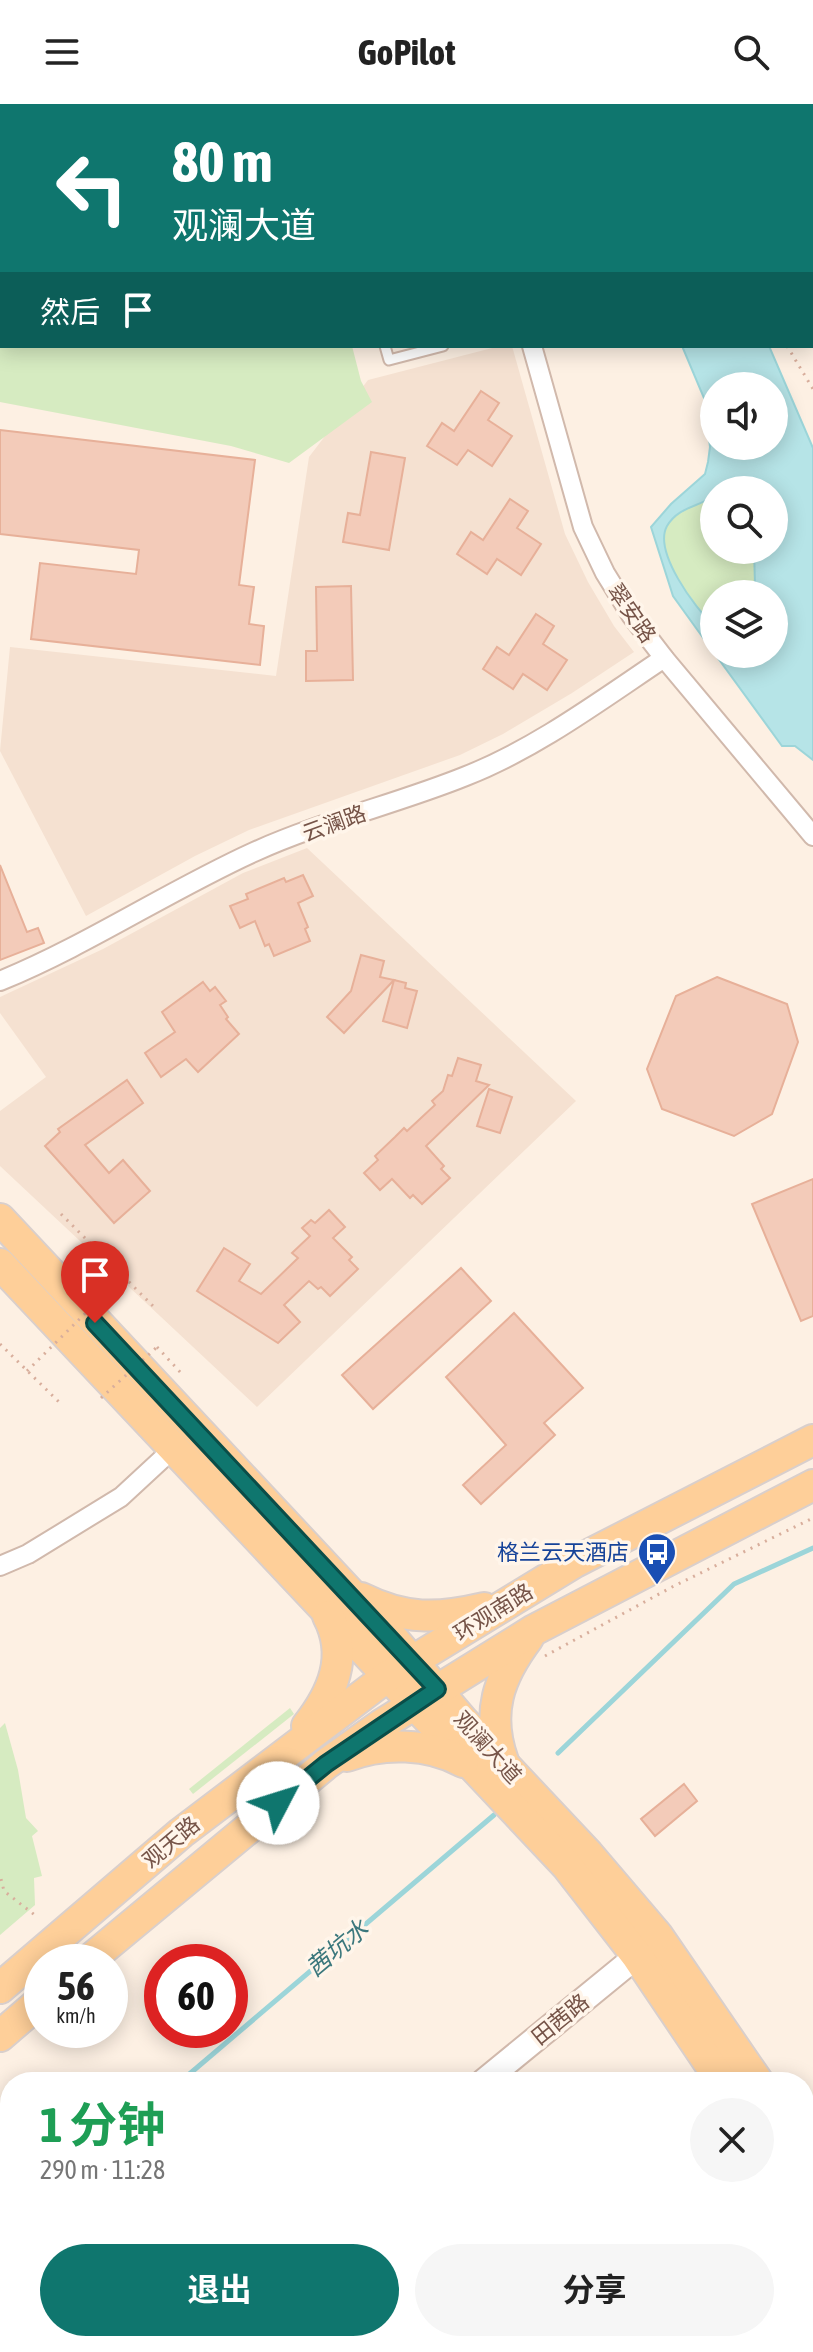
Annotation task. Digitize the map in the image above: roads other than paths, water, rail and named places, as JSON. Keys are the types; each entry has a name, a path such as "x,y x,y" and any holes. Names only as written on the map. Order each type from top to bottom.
{"main road":[{"name":"观澜大道","path":"0,1219 334,1597 491,1769 637,1956 715,2072"},
{"name":"观澜大道","path":"0,1264 174,1448 334,1597"},
{"name":"环观南路","path":"400,1669 575,1562 813,1440"},
{"name":"环观南路","path":"425,1697 538,1644 813,1485"},
{"path":"282,1755 313,1719 338,1669 334,1597 431,1618 502,1604"},
{"path":"326,1764 357,1752 412,1747 441,1752 491,1769 497,1745 494,1710 504,1677 516,1654 538,1644"},
{"name":"观天路","path":"0,1988 181,1833 400,1669"},
{"name":"观天路","path":"109,1944 326,1764 425,1697"},
{"name":"观澜大道","path":"491,1769 588,1854 657,1935 751,2072"},
{"path":"181,1833 207,1863"},
{"path":"0,2036 24,2015"}],"street":[{"name":"翠安路","path":"533,348 583,527 605,573 624,605 664,658 813,836"},
{"name":"云澜路","path":"0,981 83,943 205,875 258,850 468,776 584,712 664,658"},
{"path":"0,1566 28,1554 121,1497 174,1448"},
{"name":"田茜路","path":"495,2072 637,1956"}],"lane":[{"path":"386,348 389,360 435,348"}],"water":[{"path":"683,348 770,348 780,372 700,372 700,389"},
{"path":"788,390 813,448 813,760 795,746 782,746 725,668 788,668 788,580 755,580 754,564 788,564 788,476 703,476 708,462 788,460"},
{"path":"700,478 700,503 677,515 667,526 664,537 678,579 700,609 700,634 673,596 651,527"}],"waterway":[{"name":"茜坑水","path":"558,1753 734,1584 813,1548"},
{"name":"茜坑水","path":"192,2072 494,1815"}],"place":[{"name":"格兰云天酒店","path":"657,1586"}]}
